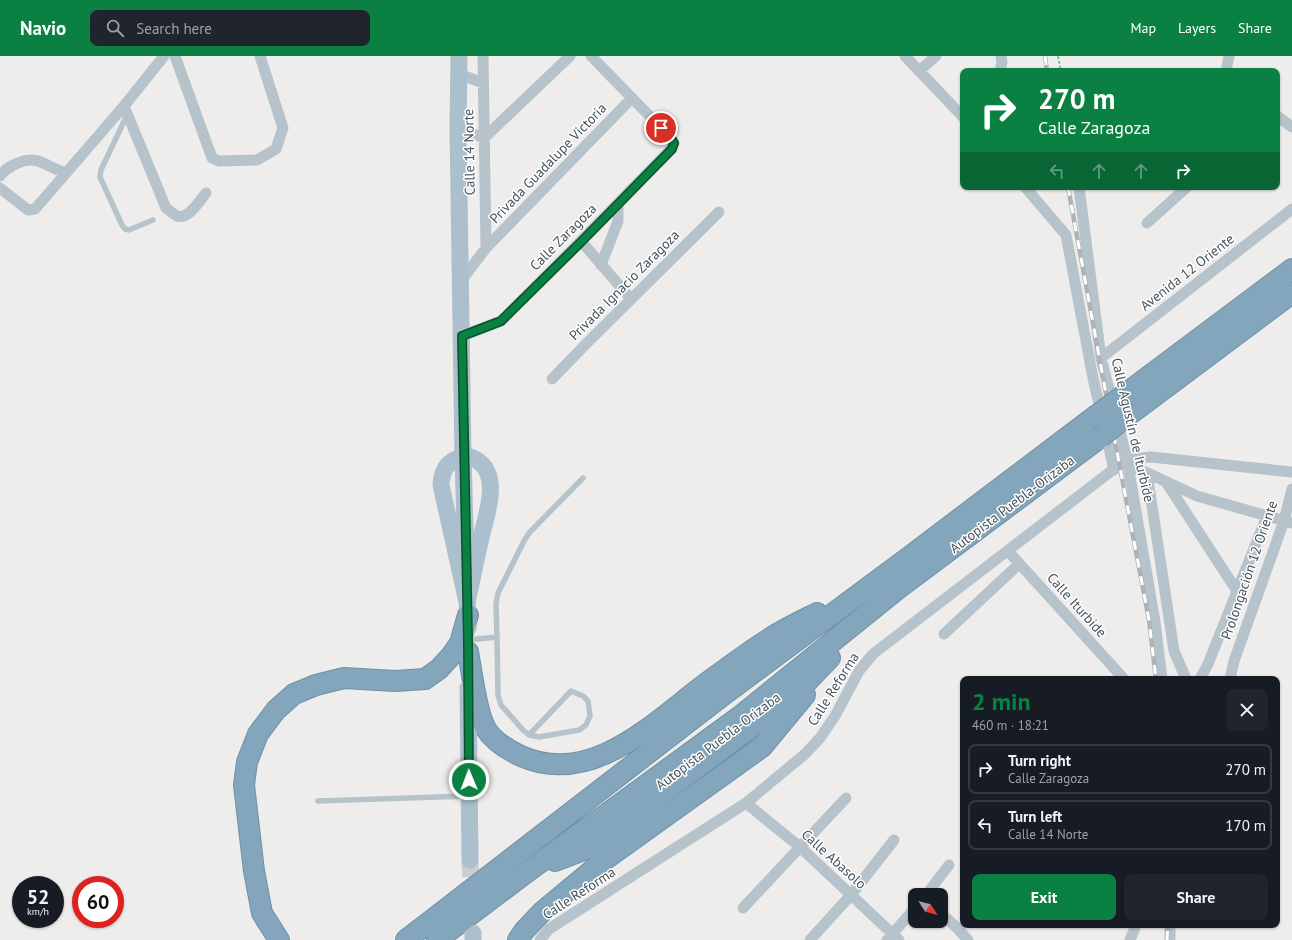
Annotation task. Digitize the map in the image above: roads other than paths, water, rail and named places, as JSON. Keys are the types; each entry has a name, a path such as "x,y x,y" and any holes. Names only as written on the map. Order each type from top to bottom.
{"highway":[{"name":"Autopista Puebla-Orizaba","path":"406,940 722,696 1292,269"},
{"name":"Autopista Puebla-Orizaba","path":"438,940 523,874 739,717 899,588 1292,293"},
{"name":"Autopista Puebla-Orizaba","path":"552,827 572,819 658,767 734,710 854,612 909,557"},
{"path":"468,646 480,712 486,728 491,736 502,746 526,758 550,764 577,763 607,754 637,736 711,679 770,638 844,598 909,557"},
{"name":"Autopista Puebla-Orizaba","path":"523,874 589,848 659,808 755,738 810,688 899,588"},
{"name":"Autopista Puebla-Orizaba","path":"589,848 749,729 798,689 899,588"},
{"path":"279,940 262,913 254,871 244,785 247,762 258,734 276,710 294,694 316,685 344,678 395,681 425,679 439,669 460,643 468,608"},
{"path":"518,940 524,931 542,912 607,858 762,747 810,688"}],"main road":[{"path":"459,56 458,128 463,457 468,608 470,860"},
{"path":"468,456 475,458 484,466 489,475 490,486 488,504 468,608 441,485 441,475 447,465 456,458 468,456"}],"street":[{"path":"0,188 28,210 34,209 125,110 164,56"},
{"path":"175,56 212,158 219,161 257,160 276,149 283,128 260,56"},
{"name":"Calle 14 Norte","path":"483,56 486,248"},
{"path":"458,128 484,138 570,56"},
{"path":"591,56 632,98"},
{"path":"905,56 960,110"},
{"path":"919,71 936,56"},
{"path":"1000,68 1001,56"},
{"path":"1227,68 1229,56"},
{"path":"459,74 483,82"},
{"name":"Calle Zaragoza","path":"462,336 501,321 672,149 674,143 670,137 632,98"},
{"name":"Privada Guadalupe Victoria","path":"461,281 486,248 632,98"},
{"path":"125,110 166,208 177,216 184,215 190,212 206,193"},
{"path":"1280,118 1292,127"},
{"path":"0,176 10,166 32,159 38,160 58,171 66,173"},
{"path":"1028,190 1066,235 1093,378 1114,470"},
{"name":"Calle Agustín de Iturbide","path":"1079,190 1101,358 1127,462 1155,622 1162,676"},
{"path":"1147,223 1184,190"},
{"path":"601,265 618,221 618,204"},
{"name":"Avenida 12 Oriente","path":"1101,358 1292,209"},
{"name":"Privada Ignacio Zaragoza","path":"552,379 719,212"},
{"path":"581,242 631,299"},
{"path":"1127,462 1151,457 1292,472"},
{"path":"1127,462 1197,496 1288,522"},
{"name":"Calle Reforma","path":"540,940 549,929 746,803 804,754 820,738 835,716 859,671 873,654 1114,470 1127,462"},
{"path":"1147,473 1174,651 1185,676"},
{"path":"1166,482 1237,591"},
{"name":"Prolongación 12 Oriente","path":"1231,676 1234,661 1288,522 1292,489"},
{"path":"1202,676 1208,664 1267,516"},
{"name":"Calle Iturbide","path":"1008,551 1121,676"},
{"path":"944,634 1019,564"},
{"path":"743,908 846,798"},
{"name":"Calle Abasolo","path":"746,803 800,847 851,895 893,938"},
{"path":"810,940 851,895 894,840"},
{"path":"931,888 949,865"},
{"path":"893,938 908,918"},
{"path":"948,919 968,940"},
{"path":"1130,940 1133,928"},
{"path":"1170,928 1170,940"}],"lane":[{"path":"125,110 101,170 100,177 125,229 129,230 153,220"},
{"path":"529,735 571,691 583,696 588,701 590,716 586,725 579,730 539,738 529,735 523,730 501,705 498,695 496,604 498,593 529,533 582,478"},
{"path":"468,646 497,637"},
{"path":"318,801 469,796"}],"tunnel":[{"path":"470,860 472,900"}],"railway":[{"path":"1045,56 1047,68"},
{"path":"1069,190 1149,620 1156,676"},
{"path":"1167,940 1168,928"}]}
